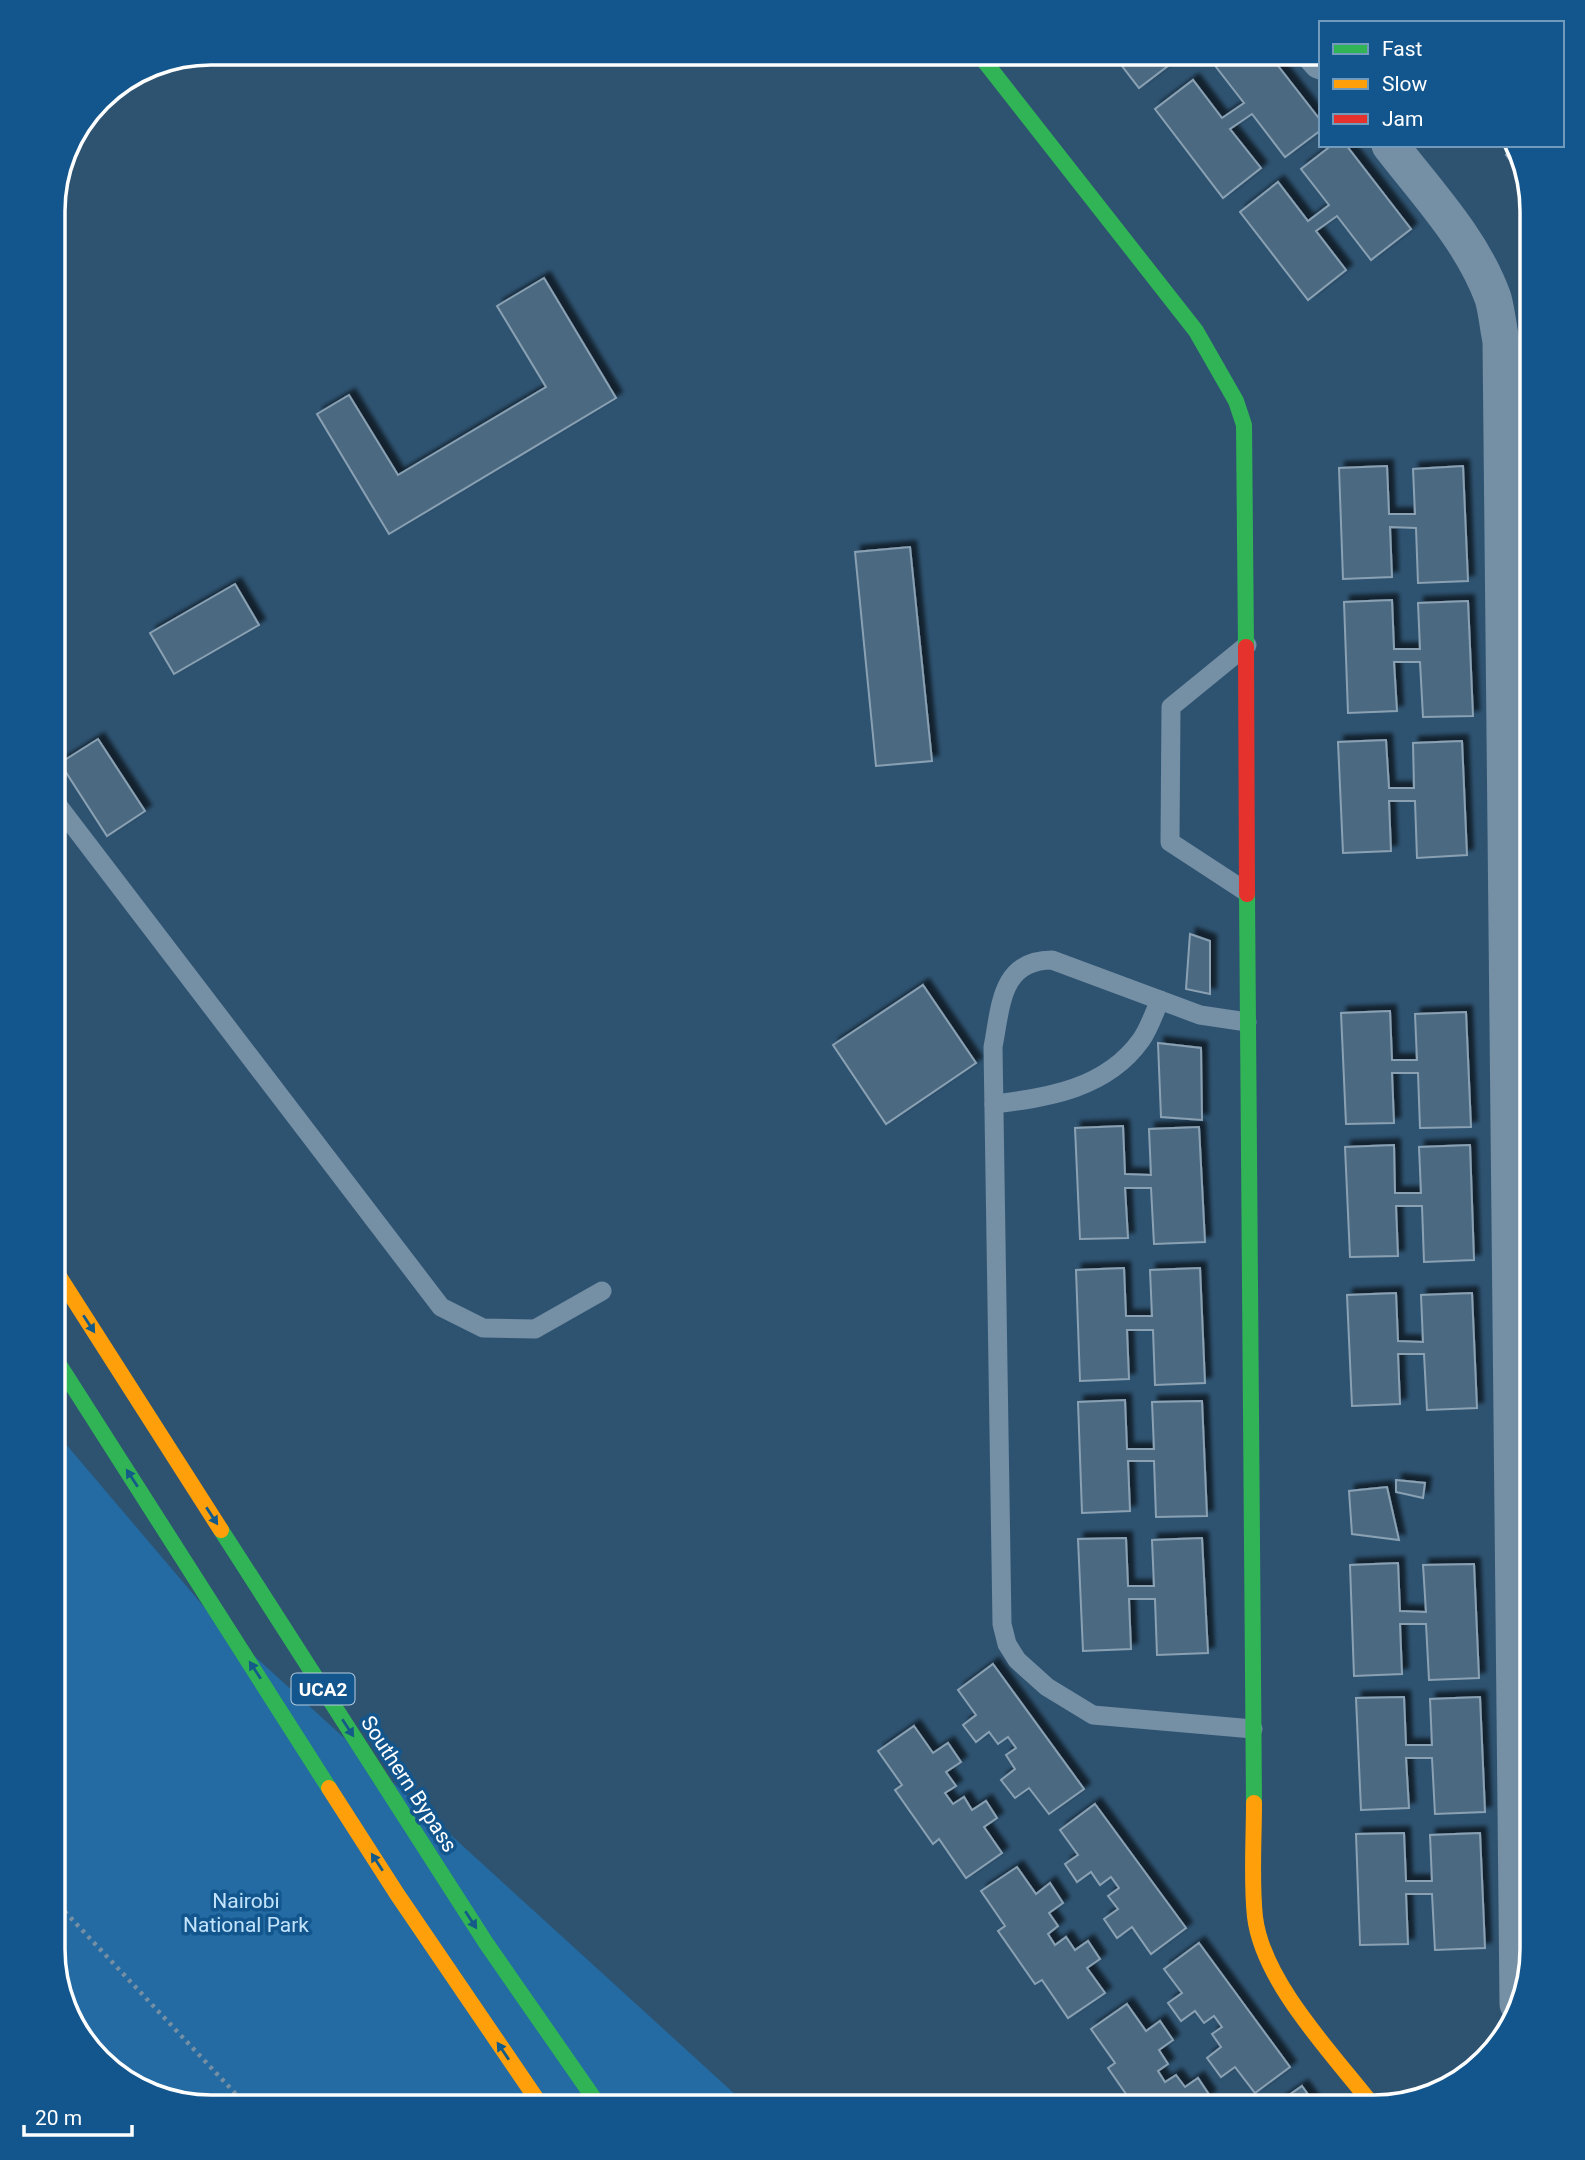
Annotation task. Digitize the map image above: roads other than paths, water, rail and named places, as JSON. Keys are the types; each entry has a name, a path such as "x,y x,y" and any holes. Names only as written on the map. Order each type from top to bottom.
{"main road":[{"path":"987,65 1196,331 1236,401 1244,425 1247,451 1245,891 1253,1729 1258,1935 1264,1954 1280,1981 1364,2095"},
{"name":"Southern Bypass","path":"65,1286 478,1931 592,2095"},
{"name":"UCA2","path":"65,1374 397,1894 534,2095"}],"street":[{"path":"1392,147 1473,255 1493,300 1501,341 1520,1338"},
{"path":"1518,1972 1520,1724"}],"lane":[{"path":"1245,891 1170,842 1171,708 1247,645"},
{"path":"65,815 441,1307 483,1328 535,1329 602,1292"},
{"path":"1247,1022 1200,1015 1052,960 1030,962 1021,968 1006,986 993,1047 1002,1625 1007,1644 1017,1660 1047,1687 1093,1715 1253,1729"},
{"path":"994,1104 1040,1099 1096,1079 1141,1040 1160,1000"}],"park label":[{"name":"Nairobi National Park","path":"246,1913"}]}
